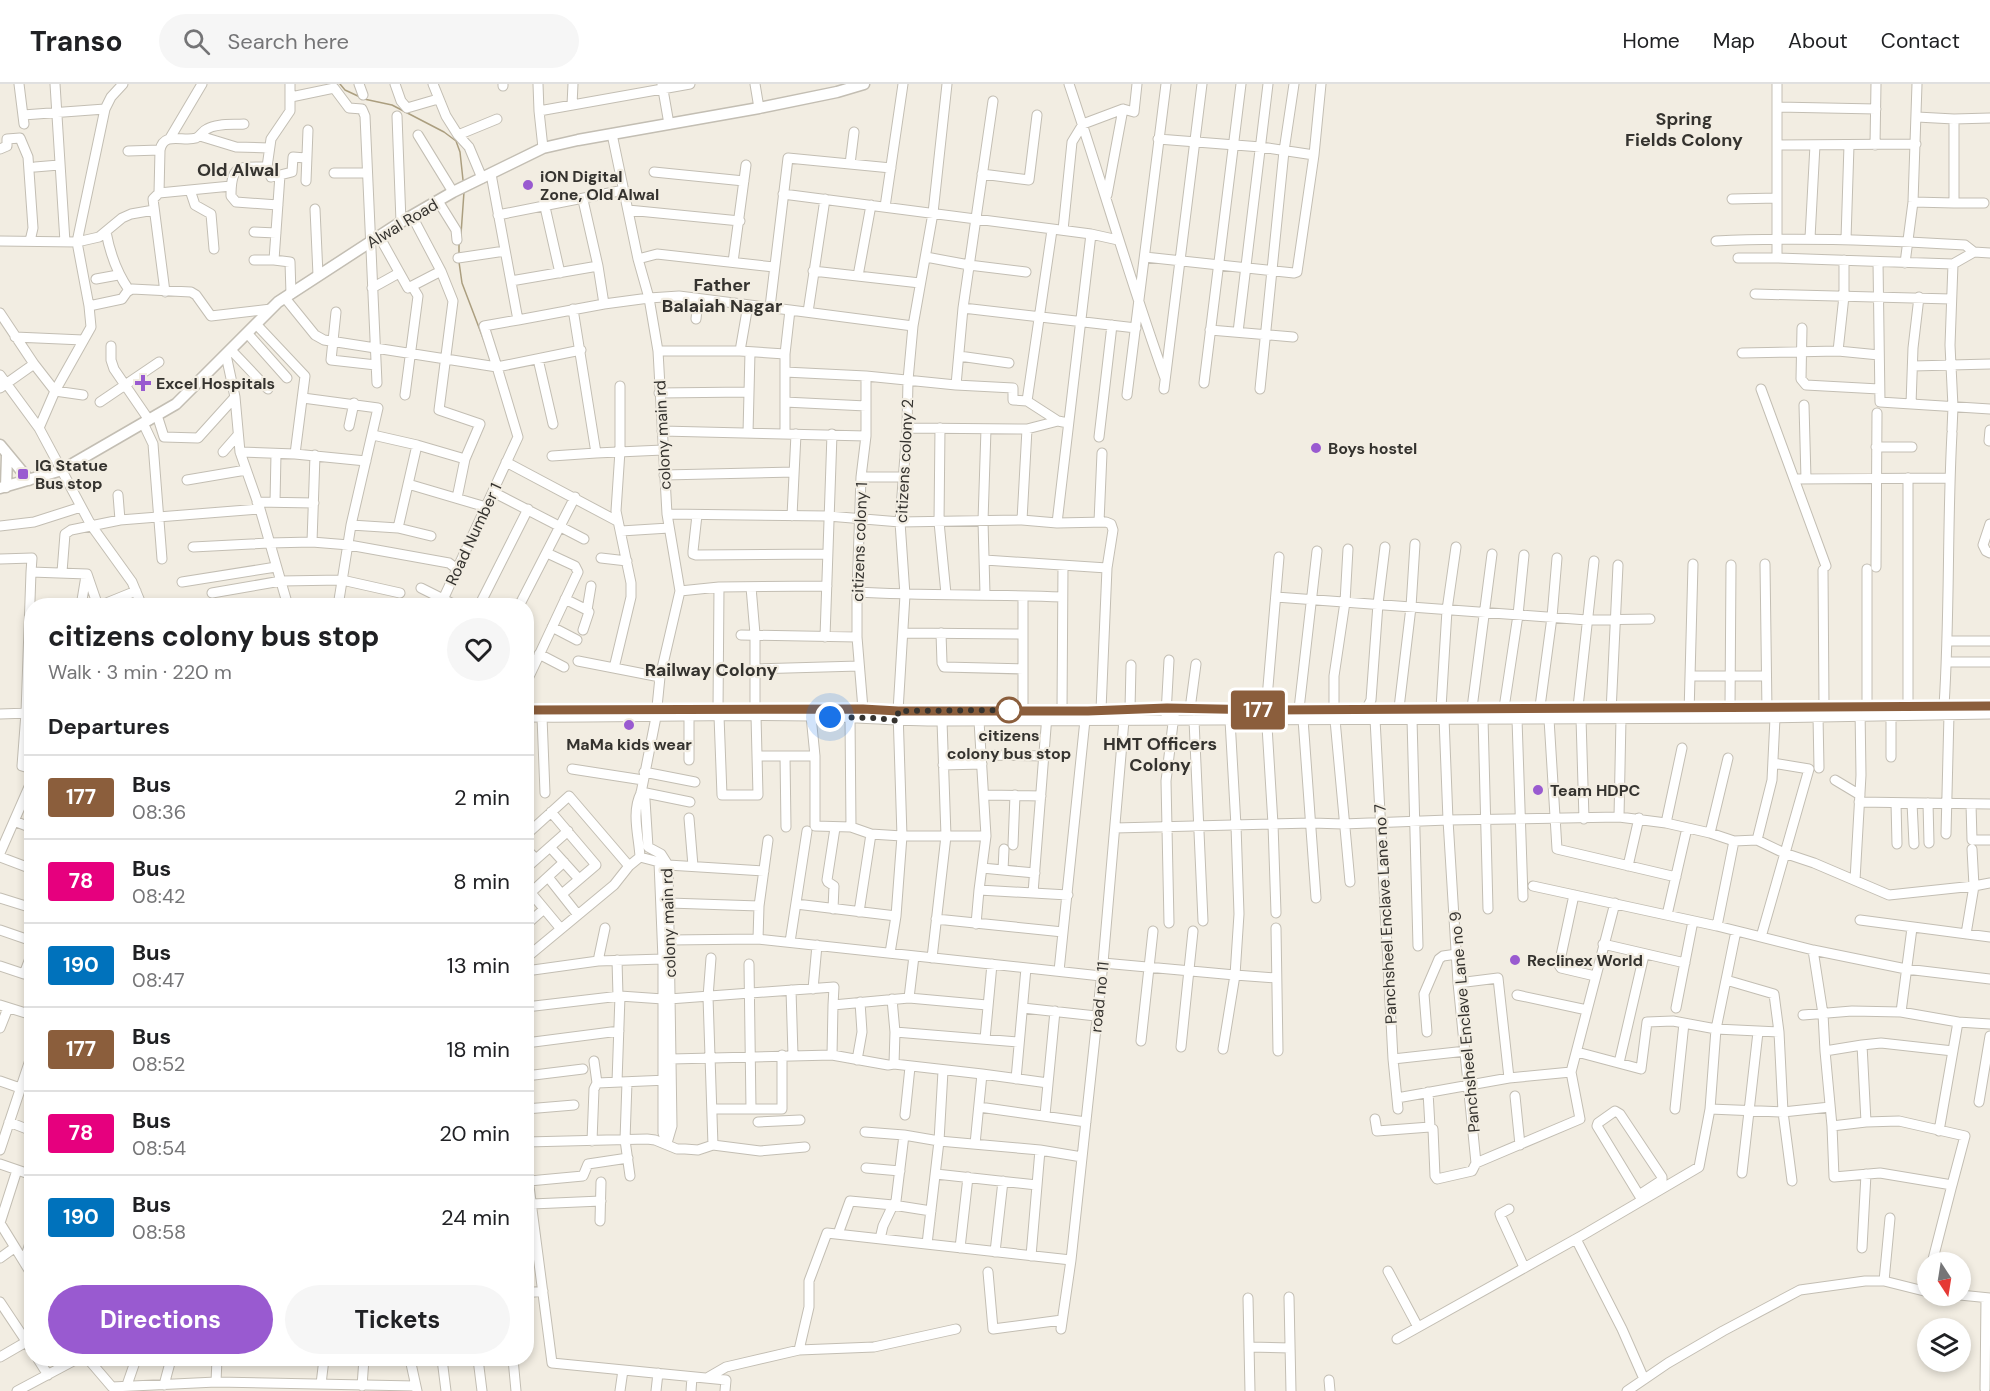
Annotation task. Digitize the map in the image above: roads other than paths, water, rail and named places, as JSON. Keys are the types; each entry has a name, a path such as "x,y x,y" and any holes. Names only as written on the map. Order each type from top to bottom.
{"main road":[{"name":"Alwal Road","path":"3,488 62,470 176,404 271,309 318,275 453,192 543,148 759,108 864,84"},
{"path":"3,450 29,480"},
{"path":"3,450 3,488"}],"street":[{"path":"20,84 23,119 105,109"},
{"path":"55,84 65,242"},
{"path":"39,428 55,391 92,324 77,242 105,109 111,97 123,84"},
{"path":"159,193 160,150 163,143 170,138 202,84"},
{"path":"290,84 290,111 271,139 267,167 271,177 280,175 292,172 293,157 306,158"},
{"path":"359,84 363,94"},
{"path":"395,84 401,101 407,108 438,99"},
{"path":"434,84 446,116 469,147 486,176 498,215 518,320 604,304 679,296 914,326"},
{"path":"538,84 543,148"},
{"path":"572,105 573,84"},
{"path":"627,84 629,95"},
{"path":"539,111 629,95 662,86 690,84"},
{"path":"755,84 759,108"},
{"path":"885,207 903,84"},
{"name":"citizens colony 2","path":"890,953 896,916 902,836 898,716 905,595 900,522 908,380 920,283 933,213 947,84"},
{"path":"1069,84 1107,198 1138,304 1165,378"},
{"path":"1063,230 1071,142 1083,124 1123,109 1134,112 1137,84"},
{"path":"1127,395 1166,84"},
{"path":"1164,389 1182,261 1202,84"},
{"path":"1204,383 1241,84"},
{"path":"1238,332 1268,84"},
{"path":"1260,389 1284,151 1294,84"},
{"path":"1145,257 1297,272 1314,154 1321,84"},
{"path":"1777,258 1778,84"},
{"path":"1875,146 1876,84"},
{"path":"1905,263 1913,202 1917,84"},
{"path":"662,86 669,124"},
{"path":"291,97 334,88 349,108 362,109 377,383"},
{"path":"956,386 963,308 993,101"},
{"path":"1778,107 1876,109"},
{"path":"1107,198 1123,109"},
{"path":"982,174 1029,180 1037,115"},
{"path":"397,116 401,222"},
{"path":"1917,117 1990,118"},
{"path":"458,135 497,118"},
{"path":"1954,119 1954,203"},
{"path":"170,138 194,138 200,136 208,128 244,124"},
{"path":"306,181 308,130"},
{"path":"850,164 854,132"},
{"name":"colony main rd","path":"612,134 638,259 650,298 658,351 667,514 680,591 660,677 656,713 641,792 645,800 643,852"},
{"path":"418,135 453,192"},
{"path":"200,136 236,147 269,148"},
{"path":"0,149 7,146 7,139 20,138 28,157 33,228 30,241"},
{"path":"1158,139 1261,147 1314,154"},
{"path":"1778,145 1916,144"},
{"path":"1810,238 1815,145"},
{"path":"1846,239 1849,145"},
{"path":"128,152 160,150"},
{"path":"770,308 789,158 891,168"},
{"path":"35,167 59,165"},
{"path":"733,262 746,165"},
{"path":"267,167 236,171 232,178 231,199 236,202 278,205"},
{"path":"654,172 744,181"},
{"path":"334,173 366,173"},
{"path":"274,260 280,175"},
{"path":"165,292 153,199 159,193 231,186"},
{"path":"190,190 195,206 208,212 212,217 214,249"},
{"path":"498,215 583,200 624,190"},
{"path":"783,194 1063,230 1118,240"},
{"path":"1732,199 1777,198"},
{"path":"808,312 825,199"},
{"path":"583,200 604,304"},
{"path":"438,201 456,230 457,240"},
{"path":"1913,202 1984,203"},
{"path":"858,276 871,205"},
{"path":"545,207 560,273"},
{"path":"315,209 318,275"},
{"path":"0,241 77,242 94,239 122,218 154,210"},
{"path":"628,210 740,221"},
{"path":"412,216 441,271 453,301 439,410 480,424 465,459 457,498"},
{"path":"1027,401 1052,230"},
{"path":"106,232 109,248 118,268 118,275 129,290"},
{"path":"254,232 276,233"},
{"path":"1057,523 1063,422 1080,321 1090,234"},
{"path":"380,236 408,288 441,271"},
{"path":"1716,241 1776,238 1846,239 1965,245 1974,252"},
{"path":"458,258 505,250"},
{"path":"1738,258 1953,264 1974,252 1990,253"},
{"path":"638,259 657,254 774,267"},
{"path":"926,257 1026,272"},
{"path":"254,260 290,262 288,296 315,335 324,340 497,367 581,350"},
{"path":"1838,351 1844,296 1844,260"},
{"path":"1878,262 1880,402 1990,409"},
{"path":"1946,834 1953,264"},
{"path":"511,281 598,266"},
{"path":"813,271 920,283"},
{"path":"372,288 399,273"},
{"path":"96,279 118,275"},
{"path":"405,395 418,296 412,286"},
{"path":"89,306 122,299 129,290"},
{"path":"129,290 188,291 194,293 211,316 271,309"},
{"path":"1755,294 1951,299"},
{"path":"1911,404 1919,297"},
{"path":"696,319 698,299"},
{"path":"748,305 745,352 748,434"},
{"path":"963,308 1136,328"},
{"path":"573,309 596,453"},
{"path":"785,434 785,354 790,310"},
{"path":"336,312 331,360 376,365"},
{"path":"0,313 55,391 83,395"},
{"name":"Road Number 1","path":"443,598 518,437 484,326 518,320"},
{"path":"256,324 305,376 295,454"},
{"path":"1099,437 1112,325"},
{"path":"1802,328 1801,380 1806,385 1879,389"},
{"path":"1210,330 1293,337"},
{"path":"247,333 286,378"},
{"path":"15,337 83,340"},
{"path":"111,346 111,360 114,369 164,437 198,438 235,397"},
{"path":"658,351 785,354"},
{"path":"1742,353 1838,351 1879,355"},
{"path":"228,352 268,389"},
{"path":"228,352 240,452 286,598"},
{"path":"959,357 1009,363"},
{"path":"538,359 553,424"},
{"path":"100,402 159,362"},
{"path":"34,364 2,382 39,428 91,525 123,568 139,598"},
{"path":"1913,366 1990,364"},
{"path":"785,372 866,376 956,386 1013,388 1013,400 1027,401 1063,422"},
{"name":"citizens colony 1","path":"863,709 856,592 861,477 866,436 866,376"},
{"path":"614,668 631,597 627,561 617,521 620,386"},
{"path":"1761,390 1795,479 1824,568 1824,707"},
{"path":"659,393 748,392"},
{"path":"303,398 378,408 351,525 339,598"},
{"path":"785,402 866,406"},
{"path":"349,426 354,403"},
{"path":"1804,405 1806,479"},
{"path":"1855,880 1862,710 1872,568 1877,412"},
{"path":"150,420 162,559"},
{"path":"907,428 1027,429 1063,422"},
{"path":"939,428 939,522 946,594"},
{"path":"985,594 983,521 986,429"},
{"path":"1022,520 1027,429"},
{"path":"1989,441 1990,430"},
{"path":"662,431 866,436"},
{"path":"792,516 796,434"},
{"path":"825,637 832,434"},
{"path":"373,435 465,459"},
{"path":"223,452 237,436"},
{"path":"398,528 417,445"},
{"path":"1876,447 1912,447"},
{"path":"552,456 663,450"},
{"path":"240,452 315,455 366,461"},
{"path":"1099,522 1102,453"},
{"path":"275,502 276,454"},
{"path":"312,542 315,455"},
{"path":"506,462 617,521"},
{"path":"187,480 246,470"},
{"path":"664,475 794,472"},
{"path":"861,477 902,477"},
{"path":"1908,478 1908,710"},
{"path":"1795,479 1949,478"},
{"path":"408,484 486,507"},
{"path":"493,492 584,539"},
{"path":"118,495 120,520"},
{"path":"523,598 574,497"},
{"path":"62,572 65,534 70,530 120,520 275,502 314,503"},
{"path":"0,526 34,522 81,507"},
{"path":"483,598 528,509"},
{"path":"667,514 828,516 900,522 1022,520 1111,524 1113,530 1107,568 1101,710"},
{"path":"697,515 693,551 696,555 827,554"},
{"path":"1990,524 1983,545 1990,553"},
{"path":"351,525 398,528 431,536"},
{"path":"621,531 669,528"},
{"path":"193,548 269,543 348,544 449,563 457,568"},
{"path":"1400,708 1415,544"},
{"path":"1367,708 1371,700 1385,547"},
{"path":"1441,708 1447,610 1456,547"},
{"path":"1348,549 1345,602 1334,676 1343,824 1350,882"},
{"path":"1299,709 1317,551"},
{"path":"534,665 578,572 578,569 547,553"},
{"path":"1472,708 1492,554"},
{"path":"1503,708 1518,615 1524,555"},
{"path":"1276,913 1266,715 1279,557"},
{"path":"0,559 32,558 31,598"},
{"path":"601,558 627,561"},
{"path":"1539,719 1557,558"},
{"path":"985,560 1107,568"},
{"path":"1578,707 1594,561"},
{"path":"1689,713 1693,564"},
{"path":"1757,840 1772,780 1773,763 1771,718 1767,707 1765,564"},
{"path":"1611,713 1618,565"},
{"path":"1062,710 1063,566"},
{"path":"1730,707 1731,566"},
{"path":"182,582 276,567"},
{"path":"31,572 87,574"},
{"path":"82,598 87,574"},
{"path":"87,574 95,598"},
{"path":"212,593 281,581 342,580 400,593"},
{"path":"583,630 588,616 591,586"},
{"path":"680,591 719,587 827,586"},
{"path":"719,587 719,713 722,795 758,795 755,634 751,587"},
{"path":"421,588 434,598"},
{"path":"118,598 136,591"},
{"path":"856,592 905,595 985,594 1062,597"},
{"path":"1023,596 1023,710"},
{"path":"1276,597 1587,620 1650,620"},
{"path":"565,599 587,610"},
{"path":"552,627 578,640"},
{"path":"903,633 1022,634"},
{"path":"941,633 944,667 1023,669"},
{"path":"741,635 857,637"},
{"path":"1948,640 1990,641"},
{"path":"539,654 564,667"},
{"path":"1169,660 1171,709 1166,781 1169,923"},
{"path":"578,661 660,677"},
{"path":"1947,662 1990,662"},
{"path":"1190,709 1196,664"},
{"name":"road no 11","path":"988,1272 993,1329 1061,1324 1071,1260 1103,963 1124,720 1130,709 1131,665"},
{"path":"756,669 859,666"},
{"path":"1690,676 1766,676"},
{"path":"756,713 850,718 1023,710 1190,709 1303,719 1367,708 1578,707 1611,713 1622,718 1689,713 1730,707 1824,707 1890,711 1947,710 1990,706"},
{"name":"Panchsheel Enclave Lane no 9","path":"1441,708 1444,718 1458,983 1476,1163"},
{"path":"534,710 756,713 863,709 942,721 1230,720 1299,709 1375,719 1549,719 1581,718 1611,713 1689,713 1771,718 1818,716 1862,710"},
{"path":"1034,893 1047,710"},
{"path":"1947,710 1990,714"},
{"path":"1890,711 1891,757"},
{"path":"0,714 24,713"},
{"path":"534,717 656,713 689,717 719,713"},
{"path":"811,716 815,756 815,826 851,827 871,834 902,836 986,836"},
{"path":"1818,716 1819,768"},
{"path":"542,717 545,793"},
{"path":"689,717 689,760"},
{"path":"850,718 851,827"},
{"path":"1484,718 1488,909"},
{"path":"1581,718 1584,819"},
{"path":"1619,817 1622,718"},
{"path":"1303,719 1316,898"},
{"name":"Panchsheel Enclave Lane no 7","path":"1375,719 1393,1059 1398,1108"},
{"path":"1412,719 1418,946"},
{"path":"1517,719 1523,897"},
{"path":"1549,719 1557,849 1676,878"},
{"path":"976,924 986,836 979,720"},
{"path":"1059,971 1085,720"},
{"path":"1194,720 1203,921"},
{"path":"1223,1049 1234,975 1239,914 1230,720"},
{"path":"932,958 946,836 942,721"},
{"path":"1666,823 1682,748"},
{"path":"24,751 22,766 24,767"},
{"path":"757,756 815,756"},
{"path":"785,756 786,827"},
{"path":"943,765 982,759 1044,756"},
{"path":"1710,833 1728,758"},
{"path":"1761,937 1809,769 1773,763"},
{"path":"572,769 695,782"},
{"path":"1835,780 1860,798 1896,803 1990,804"},
{"path":"641,792 690,802"},
{"path":"984,795 1041,796"},
{"path":"1003,870 1009,847 1015,795"},
{"path":"534,828 569,796 629,866"},
{"path":"0,853 24,802"},
{"path":"1896,803 1897,844"},
{"path":"1914,803 1916,843"},
{"path":"1928,803 1929,843"},
{"path":"1971,804 1972,840 1990,840"},
{"path":"551,812 596,865 562,894"},
{"path":"689,818 693,866"},
{"path":"1628,866 1639,818"},
{"path":"1115,828 1487,819 1639,818 1710,833 1734,841 1757,840 1889,896 1990,883"},
{"path":"14,821 24,825"},
{"path":"833,909 834,886 827,880 835,828"},
{"path":"1667,915 1687,828"},
{"path":"536,859 568,831"},
{"path":"790,942 807,831"},
{"path":"859,912 871,834"},
{"path":"758,939 759,906 768,840"},
{"path":"1717,926 1734,841"},
{"path":"550,847 579,879"},
{"path":"1966,934 1974,886 1972,849"},
{"path":"534,951 614,885 643,852"},
{"name":"colony main rd","path":"643,852 661,854 668,865 663,959 671,1059 663,1133 667,1143"},
{"name":"colony main rd","path":"643,852 659,862 670,940 666,1002 668,1080"},
{"path":"0,857 24,865"},
{"path":"534,890 564,862"},
{"path":"668,865 764,871"},
{"path":"982,868 1035,873"},
{"path":"548,877 578,915"},
{"path":"1533,886 1717,926 1813,950 1906,969 1990,980"},
{"path":"979,890 1068,895"},
{"path":"1574,895 1559,965 1561,968 1595,976"},
{"path":"0,898 24,906"},
{"path":"534,900 561,929"},
{"path":"1428,1092 1437,1179 1472,1171 1476,1163 1580,1119 1571,1072 1615,903"},
{"path":"795,904 896,916"},
{"path":"666,909 759,906"},
{"path":"534,918 544,909"},
{"path":"936,919 1063,932"},
{"path":"1860,920 1990,937"},
{"path":"1676,1008 1693,921"},
{"path":"1901,1012 1912,927"},
{"path":"598,961 605,928"},
{"path":"1276,928 1278,1051"},
{"path":"0,930 24,938"},
{"path":"1140,1041 1153,931"},
{"path":"1181,1047 1193,931"},
{"path":"1397,1339 1576,1239 1641,1197 1699,1167 1710,1109 1716,1029 1736,931"},
{"path":"670,940 758,939 1101,976"},
{"path":"1603,944 1685,963"},
{"path":"813,989 817,945"},
{"path":"1813,950 1823,1014 1834,1177 1866,1174 1895,1175 1952,1185"},
{"path":"1427,1032 1424,994 1439,959 1443,956 1457,954"},
{"path":"1619,1063 1644,955"},
{"path":"909,998 914,956"},
{"path":"711,957 708,997 713,1145"},
{"path":"534,970 598,961 663,959"},
{"path":"617,960 625,1140 630,1176"},
{"path":"1103,963 1276,978"},
{"path":"749,964 751,1108"},
{"path":"985,1039 992,964"},
{"path":"0,966 24,975"},
{"path":"1016,1079 1026,968"},
{"path":"1458,983 1509,977"},
{"path":"1498,978 1509,1078"},
{"path":"1726,980 1774,994 1779,1032 1783,1112 1792,1181"},
{"path":"534,1006 619,996 666,1002 834,987 832,1055"},
{"path":"791,990 793,1055"},
{"path":"1517,995 1587,1010"},
{"path":"833,1005 909,998 987,1005"},
{"path":"892,999 896,1032 894,1064"},
{"path":"857,1060 862,1032 860,1002"},
{"path":"0,1028 4,1007 24,1013"},
{"path":"1023,1008 1096,1016"},
{"path":"1045,1115 1055,1011"},
{"path":"1803,1015 1852,1011 1901,1012 1958,1022 1990,1024"},
{"path":"1577,1052 1641,1069 1647,1022 1673,1022 1716,1029 1779,1032"},
{"path":"1939,1131 1958,1022"},
{"path":"1675,1109 1684,1023"},
{"path":"534,1041 619,1031"},
{"path":"896,1032 1019,1042"},
{"path":"1742,1173 1758,1032"},
{"path":"1979,1102 1986,1089 1990,1036"},
{"path":"1825,1051 1881,1043 1953,1051"},
{"path":"1862,1045 1866,1122"},
{"path":"1393,1059 1466,1051"},
{"path":"782,1055 783,1121"},
{"path":"671,1059 832,1055 888,1065 1048,1083"},
{"path":"592,1141 594,1089 597,1083 594,1061"},
{"path":"905,1115 910,1067"},
{"path":"534,1075 583,1069"},
{"path":"927,1244 936,1174 943,1071"},
{"path":"1397,1098 1509,1078 1571,1072"},
{"path":"975,1144 982,1074"},
{"path":"0,1150 24,1077"},
{"path":"597,1083 668,1080"},
{"path":"0,1081 20,1088"},
{"path":"1515,1096 1520,1145"},
{"path":"534,1108 574,1106"},
{"path":"979,1107 1086,1122"},
{"path":"1710,1109 1783,1112 1830,1107"},
{"path":"713,1109 782,1109"},
{"path":"1615,1112 1620,1114 1662,1177 1662,1180 1641,1197 1596,1126 1615,1112"},
{"path":"1376,1119 1377,1131 1430,1127"},
{"path":"758,1122 800,1120"},
{"path":"1832,1126 1899,1121 1965,1136 1935,1252"},
{"path":"9,1122 24,1128"},
{"path":"865,1132 1040,1150 1082,1158"},
{"path":"880,1239 896,1201 904,1135"},
{"path":"534,1142 647,1139 667,1143 677,1149 698,1150 713,1145 760,1151 805,1147"},
{"path":"1031,1256 1040,1150"},
{"path":"534,1181 584,1176 588,1164 628,1158"},
{"path":"0,1164 24,1172"},
{"path":"866,1168 900,1171"},
{"path":"17,1170 0,1223 24,1262"},
{"path":"936,1174 1037,1185"},
{"path":"1862,1248 1866,1174"},
{"path":"960,1248 968,1177"},
{"path":"995,1252 1003,1181"},
{"path":"600,1221 601,1182"},
{"path":"534,1204 601,1201"},
{"path":"838,1234 850,1201 931,1210"},
{"path":"1501,1211 1524,1267"},
{"path":"1884,1281 1890,1218"},
{"path":"534,1220 552,1363 726,1380 725,1391"},
{"path":"799,1350 809,1307 809,1281 827,1233 1071,1260"},
{"path":"1576,1239 1622,1329 1644,1379"},
{"path":"0,1258 14,1248"},
{"path":"1388,1270 1418,1327"},
{"path":"1627,1391 1724,1331 1800,1290 1865,1281 1884,1281 1917,1289"},
{"path":"534,1292 543,1291"},
{"path":"1971,1296 1988,1298 1985,1389"},
{"path":"1289,1297 1291,1391"},
{"path":"1248,1298 1250,1391"},
{"path":"0,1302 24,1338"},
{"path":"707,1378 726,1367 799,1350 874,1347 956,1329"},
{"path":"1249,1347 1290,1348"},
{"path":"0,1357 24,1348"},
{"path":"42,1366 48,1375"},
{"path":"17,1391 64,1366"},
{"path":"94,1366 112,1387 127,1385 159,1387 216,1382 416,1389 411,1366"},
{"path":"127,1385 134,1366"},
{"path":"159,1387 168,1366"},
{"path":"216,1382 217,1366"},
{"path":"321,1384 323,1366"},
{"path":"362,1386 363,1366"},
{"path":"443,1366 446,1391"},
{"path":"479,1366 482,1391"},
{"path":"514,1366 516,1391"},
{"path":"620,1391 623,1370"},
{"path":"656,1391 658,1373"},
{"path":"691,1391 692,1377"},
{"path":"1329,1380 1330,1391"}],"waterway":[{"path":"340,84 345,90 360,97"},
{"path":"364,99 392,105 444,132 456,141 460,152 463,180"},
{"path":"461,234 464,192"},
{"path":"459,244 459,255"},
{"path":"459,262 462,283 486,346"}],"place":[{"name":"iON Digital Zone, Old Alwal","path":"528,185"},
{"name":"Excel Hospitals","path":"143,383"},
{"name":"Boys hostel","path":"1316,448"},
{"name":"IG Statue Bus stop","path":"23,474"},
{"name":"citizens colony bus stop","path":"1009,710"},
{"name":"MaMa kids wear","path":"629,725"},
{"name":"Team HDPC","path":"1538,790"},
{"name":"Reclinex World","path":"1515,960"}],"district":[{"name":"Spring Fields Colony","path":"1684,129"},
{"name":"Old Alwal","path":"238,170"},
{"name":"Father Balaiah Nagar","path":"722,295"},
{"name":"Railway Colony","path":"711,670"},
{"name":"HMT Officers Colony","path":"1160,754"}]}
